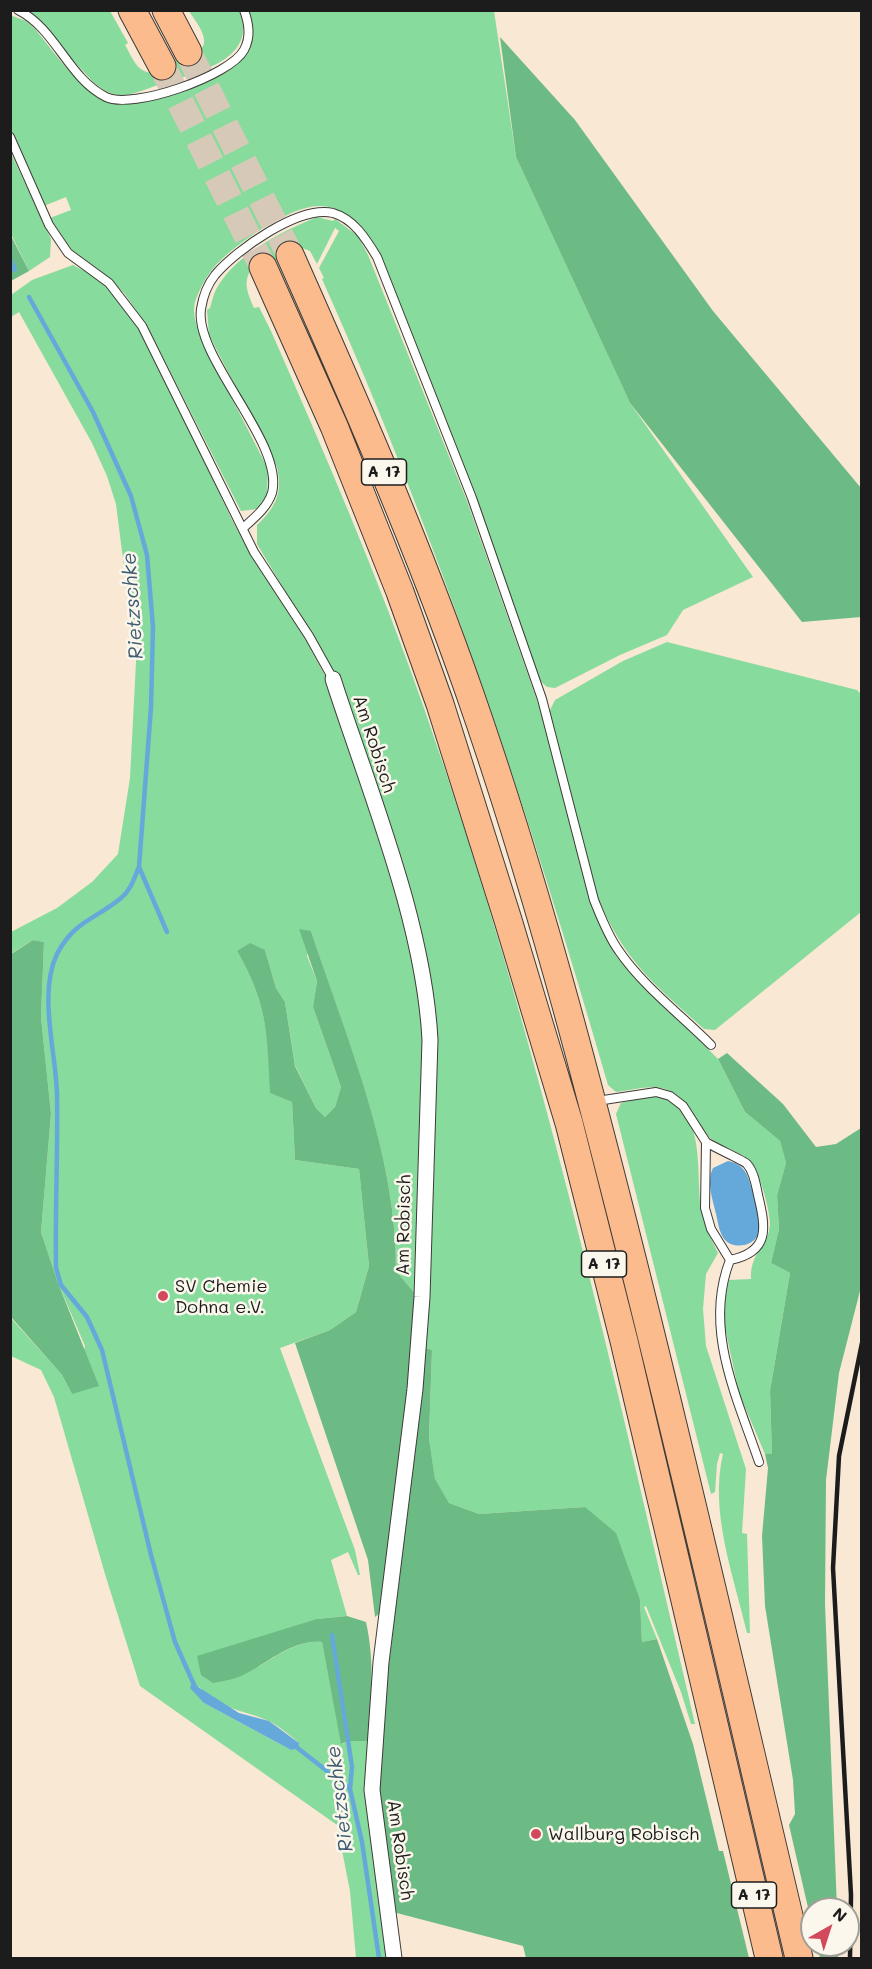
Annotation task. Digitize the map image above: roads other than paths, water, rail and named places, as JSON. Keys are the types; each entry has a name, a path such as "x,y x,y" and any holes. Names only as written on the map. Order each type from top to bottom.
{"highway":[{"path":"132,10 162,66"},
{"path":"166,10 188,52"},
{"name":"A 17","path":"290,255 358,410 469,692 536,901 593,1102 800,1959"},
{"name":"A 17","path":"263,267 334,426 400,592 440,704 569,1123 769,1959"}],"street":[{"name":"Am Robisch","path":"333,679 398,879 428,1000 430,1040 421,1308 415,1389 381,1662 372,1790 394,1959"}],"lane":[{"path":"18,10 41,27 92,88 110,99 130,100 185,85 225,69 243,52 247,42 248,24 244,10"},
{"name":"Am Robisch","path":"10,137 32,190 55,234 68,253 109,283 142,326 243,528 333,679"},
{"path":"243,528 267,504 273,482 257,435 207,342 200,319 205,291 214,275 234,257 271,232 308,213 334,213 361,232 376,257 472,498 542,699 594,900 606,928 618,951 634,970 711,1045"},
{"path":"593,1102 648,1092 670,1096 683,1106 706,1143 746,1163 754,1180 764,1223 762,1238 748,1254 730,1260"},
{"path":"706,1143 705,1208 711,1229 730,1260"},
{"path":"730,1260 722,1281 719,1303 720,1338 724,1359 759,1462"}],"water":[{"path":"728,1161 738,1165 747,1175 757,1210 759,1232 757,1237 754,1241 739,1246 729,1243 723,1237 710,1185 713,1168"},
{"path":"192,1683 239,1713 269,1721 299,1743 298,1748 291,1750 204,1703 190,1688"}],"waterway":[{"name":"Rietzschke","path":"10,259 15,270"},
{"name":"Rietzschke","path":"29,297 93,412 131,496 147,555 153,627 151,707 139,867 167,932"},
{"path":"139,867 132,884 124,895 71,934 57,954 52,969 48,1004 57,1094 56,1268 61,1285 87,1317 102,1350 151,1555 175,1642 195,1687"},
{"name":"Rietzschke","path":"332,1635 352,1767 350,1789 362,1842 379,1958"},
{"path":"295,1746 350,1789"}],"tunnel":[{"path":"188,52 290,255"},
{"path":"162,66 263,267"}],"railway":[{"path":"850,1958 851,1895 833,1568 839,1456 862,1343"}],"place":[{"name":"SV Chemie Dohna e.V.","path":"163,1296"},
{"name":"Wallburg Robisch","path":"536,1834"}]}
